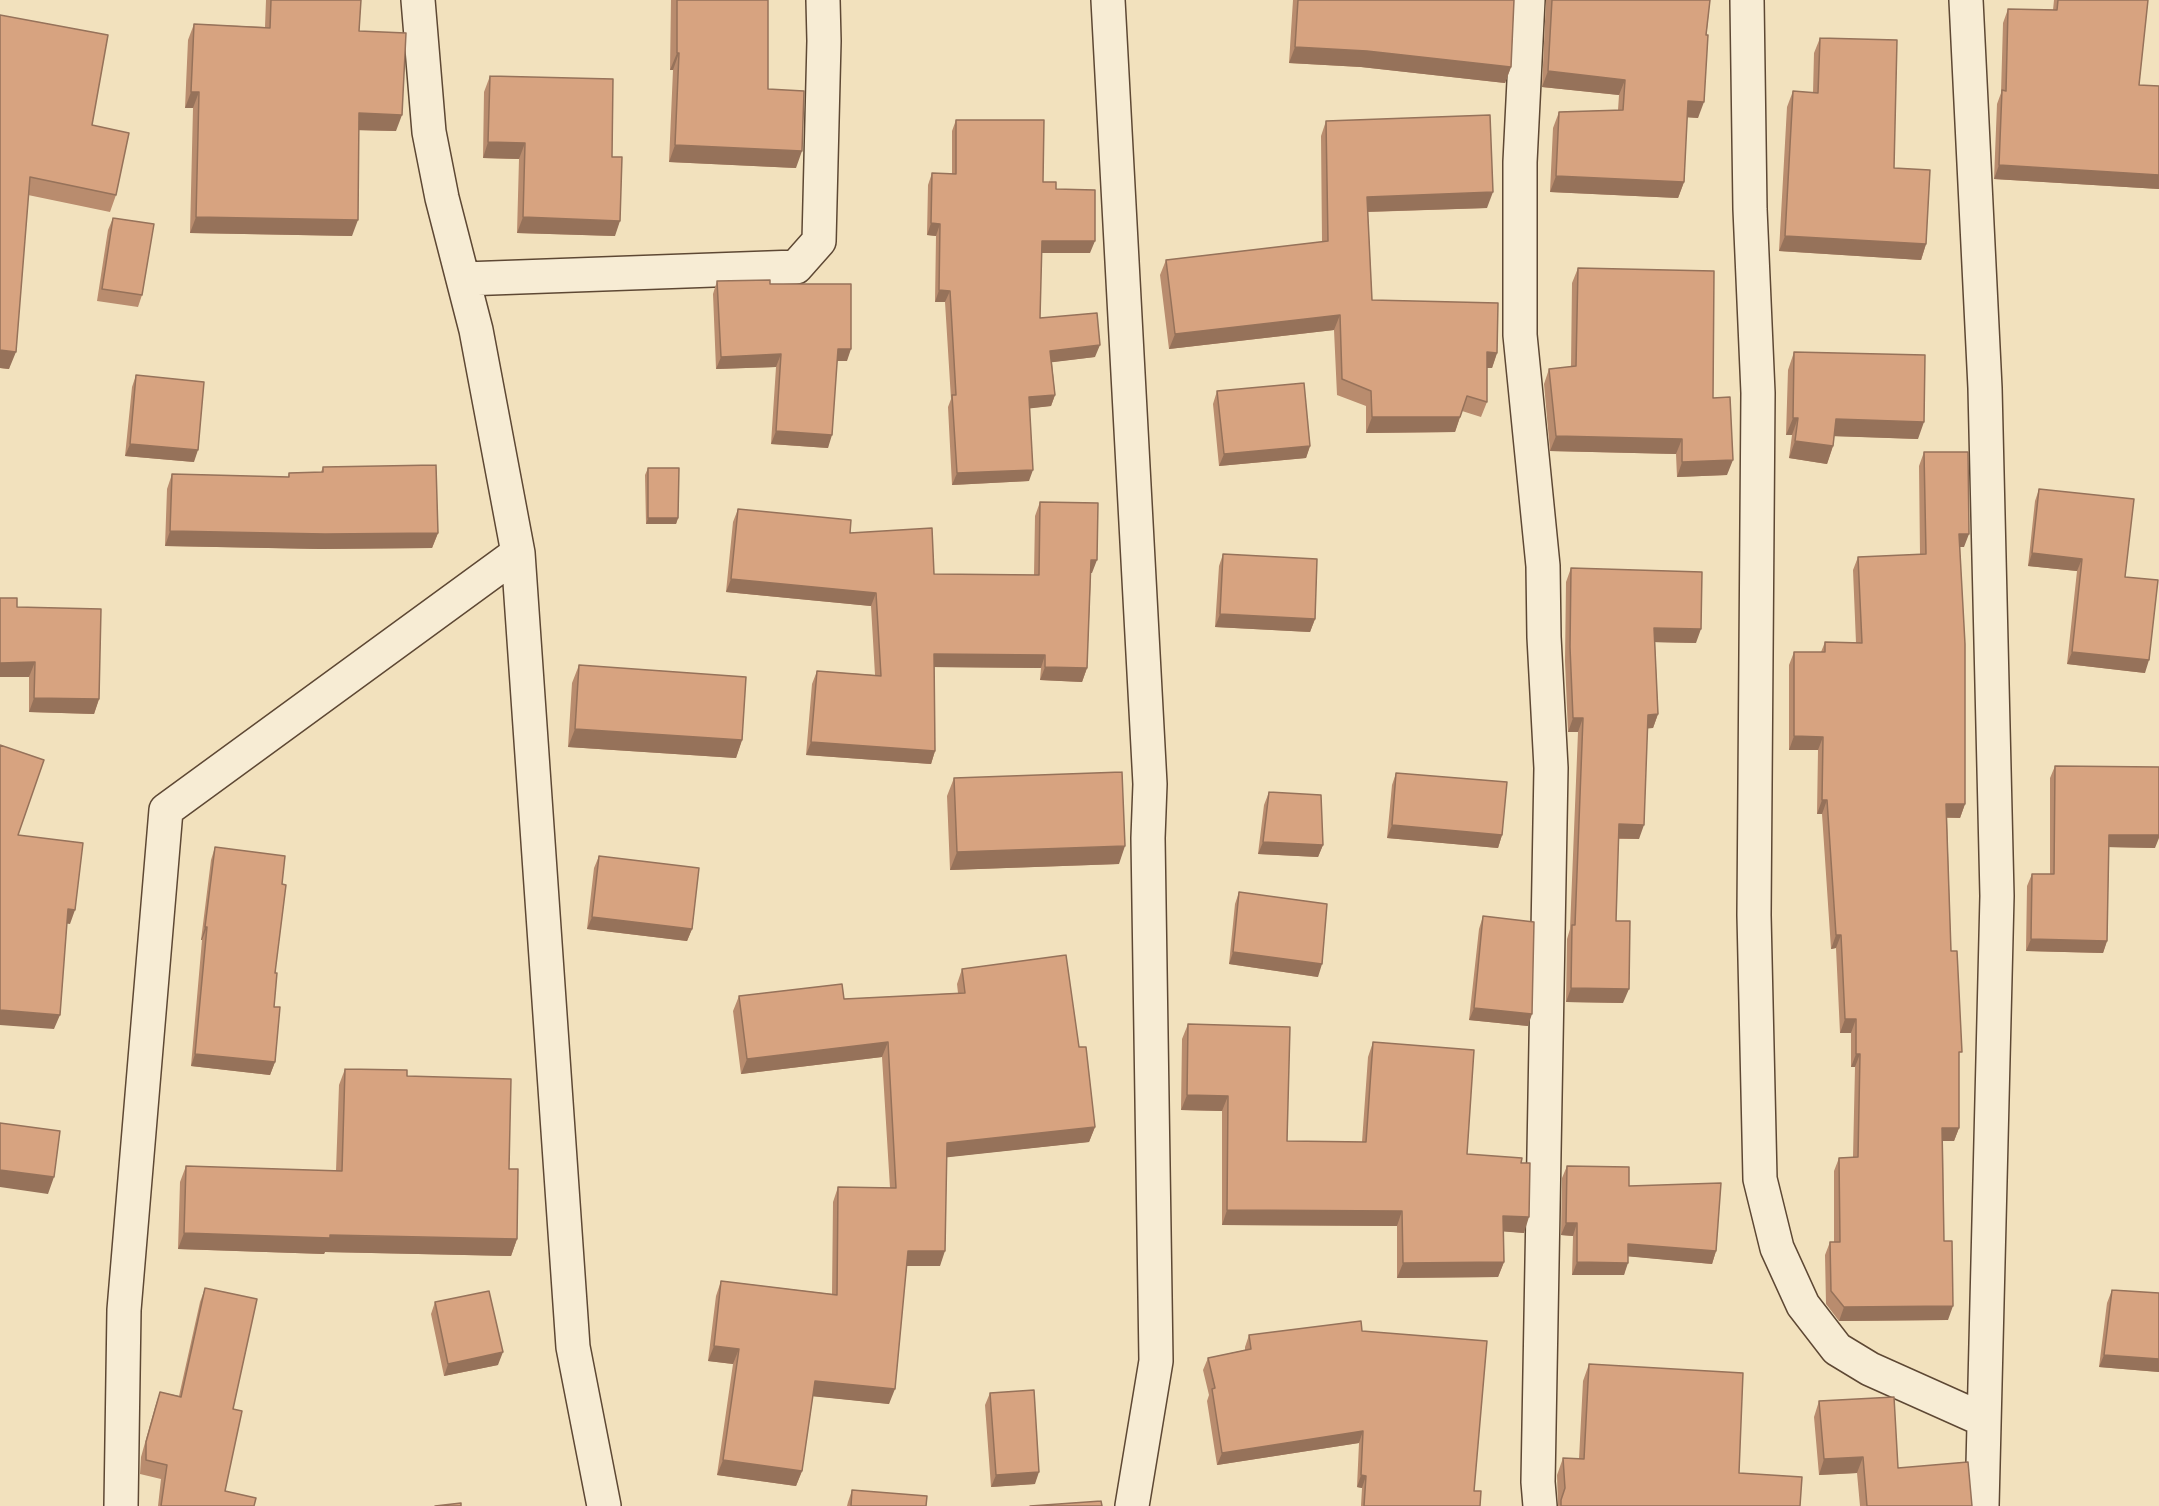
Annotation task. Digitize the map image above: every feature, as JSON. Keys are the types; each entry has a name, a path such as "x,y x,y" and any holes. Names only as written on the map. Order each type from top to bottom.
{"street":[{"path":"418,0 429,132 442,198 476,330 518,553 573,1347 604,1506"},
{"path":"464,279 796,267 819,241 823,0"},
{"path":"1108,0 1150,783 1148,838 1156,1361 1132,1506"},
{"path":"1528,0 1520,172 1520,335 1542,566 1551,768 1538,1482 1540,1506"},
{"path":"1747,0 1750,209 1758,393 1754,915 1760,1179 1777,1248 1794,1286 1803,1305 1837,1350 1870,1369 1984,1420"},
{"path":"1966,0 1985,388 1997,896 1982,1506"},
{"path":"121,1506 124,1310 166,810 518,553"}],"building":[{"path":"271,0 361,0 359,31 406,33 402,115 359,113 358,220 196,217 199,92 191,92 194,24 270,28"},
{"path":"677,0 768,0 768,89 804,91 802,151 675,145 679,53 677,53"},
{"path":"1298,0 1514,0 1511,67 1367,51 1295,47"},
{"path":"1552,0 1710,0 1706,35 1708,35 1704,102 1688,101 1684,182 1556,176 1559,112 1623,110 1625,80 1548,71"},
{"path":"2058,0 2148,0 2139,85 2159,86 2159,175 1999,165 2002,90 2006,91 2008,9 2057,10"},
{"path":"0,15 108,35 92,125 129,133 116,195 30,177 16,352 0,350"},
{"path":"1820,38 1897,40 1894,168 1930,170 1926,244 1785,236 1793,91 1818,93"},
{"path":"490,76 613,79 612,157 622,157 620,221 523,217 525,143 488,142"},
{"path":"1490,115 1493,192 1367,197 1372,300 1498,303 1497,353 1487,352 1487,402 1467,396 1460,417 1372,417 1371,391 1342,379 1340,315 1175,334 1166,260 1328,241 1326,121"},
{"path":"956,120 1044,120 1043,182 1056,182 1056,189 1095,190 1095,241 1042,241 1040,318 1097,313 1100,345 1050,351 1055,395 1029,397 1033,470 957,473 952,395 956,395 950,291 939,290 940,224 931,223 932,173 956,174"},
{"path":"113,218 154,224 142,295 102,289"},
{"path":"1578,268 1714,271 1713,398 1730,397 1733,460 1682,462 1682,439 1556,436 1549,369 1576,366"},
{"path":"770,280 770,284 851,284 851,349 838,349 832,435 776,431 781,354 721,357 717,281"},
{"path":"1794,352 1925,355 1924,422 1836,419 1833,446 1795,441 1798,418 1793,418"},
{"path":"136,375 204,382 198,450 130,444"},
{"path":"1304,383 1310,446 1224,454 1217,391"},
{"path":"1924,452 1968,452 1969,534 1959,534 1965,644 1965,804 1946,804 1951,951 1957,951 1962,1052 1959,1052 1959,1128 1942,1128 1944,1241 1952,1241 1953,1306 1844,1307 1831,1291 1830,1242 1840,1242 1839,1158 1858,1157 1860,1054 1856,1054 1856,1019 1845,1019 1841,935 1836,935 1827,800 1822,800 1823,737 1794,736 1794,652 1825,652 1825,642 1862,643 1858,557 1926,554"},
{"path":"436,465 438,533 325,534 170,531 172,474 289,477 289,473 323,472 323,467"},
{"path":"648,468 679,468 678,518 648,518"},
{"path":"2039,489 2134,499 2125,577 2158,580 2149,660 2072,652 2082,559 2032,553"},
{"path":"1040,502 1098,503 1097,560 1091,560 1087,668 1045,667 1045,655 934,654 935,751 811,742 817,671 881,676 876,593 731,579 738,509 851,520 850,533 932,528 934,574 1039,575"},
{"path":"1223,554 1317,559 1315,619 1220,614"},
{"path":"1571,568 1702,572 1701,629 1654,628 1658,714 1648,715 1644,825 1619,824 1616,921 1630,921 1629,989 1571,988 1583,718 1573,718 1570,647"},
{"path":"0,598 17,598 17,607 101,609 99,699 34,698 35,662 0,663"},
{"path":"579,665 746,677 742,740 575,729"},
{"path":"0,745 44,760 18,835 83,843 75,910 68,909 60,1015 0,1010"},
{"path":"2055,766 2159,767 2159,835 2109,835 2107,941 2031,939 2032,874 2054,874"},
{"path":"1122,772 1125,846 957,852 954,778"},
{"path":"1396,773 1507,782 1502,835 1392,825"},
{"path":"1269,792 1321,795 1323,845 1263,842"},
{"path":"215,847 285,856 282,884 286,885 275,973 277,973 274,1007 280,1007 275,1062 195,1054 207,927 205,927"},
{"path":"599,856 699,868 692,929 592,917"},
{"path":"1239,892 1327,904 1322,964 1233,952"},
{"path":"1483,916 1534,922 1532,1014 1474,1008"},
{"path":"1066,955 1079,1047 1086,1047 1095,1127 947,1143 945,1251 908,1251 895,1389 815,1381 802,1471 723,1460 739,1349 714,1346 721,1281 837,1295 838,1187 896,1188 888,1042 747,1059 739,996 842,984 844,999 965,993 962,969"},
{"path":"1188,1024 1290,1027 1287,1141 1366,1142 1373,1042 1474,1050 1467,1154 1522,1158 1521,1163 1530,1163 1529,1217 1503,1216 1504,1262 1403,1263 1402,1211 1227,1210 1228,1096 1187,1095"},
{"path":"345,1069 407,1070 407,1076 511,1079 509,1169 518,1169 517,1239 330,1235 330,1238 184,1233 186,1166 342,1171"},
{"path":"0,1123 60,1131 54,1177 0,1170"},
{"path":"1567,1166 1629,1167 1629,1186 1721,1183 1716,1251 1628,1244 1628,1263 1577,1262 1577,1223 1566,1223"},
{"path":"205,1288 257,1299 233,1409 242,1411 225,1491 256,1498 254,1506 161,1506 167,1465 146,1460 146,1442 160,1392 181,1397"},
{"path":"2112,1290 2159,1293 2159,1359 2104,1355"},
{"path":"489,1291 503,1352 448,1364 435,1302"},
{"path":"1361,1321 1362,1331 1487,1341 1474,1491 1481,1491 1480,1506 1364,1506 1366,1476 1361,1475 1363,1431 1222,1453 1212,1389 1215,1388 1208,1358 1251,1349 1249,1335"},
{"path":"1589,1364 1743,1373 1739,1473 1802,1477 1800,1506 1561,1506 1565,1488 1563,1458 1584,1459"},
{"path":"1034,1390 1039,1472 996,1475 990,1393"},
{"path":"1894,1397 1898,1468 1968,1462 1972,1506 1867,1506 1863,1457 1824,1459 1819,1401"},
{"path":"852,1490 927,1496 926,1506 851,1506"},
{"path":"1101,1501 1102,1506 1030,1506"},
{"path":"461,1503 461,1506 435,1506"}]}
